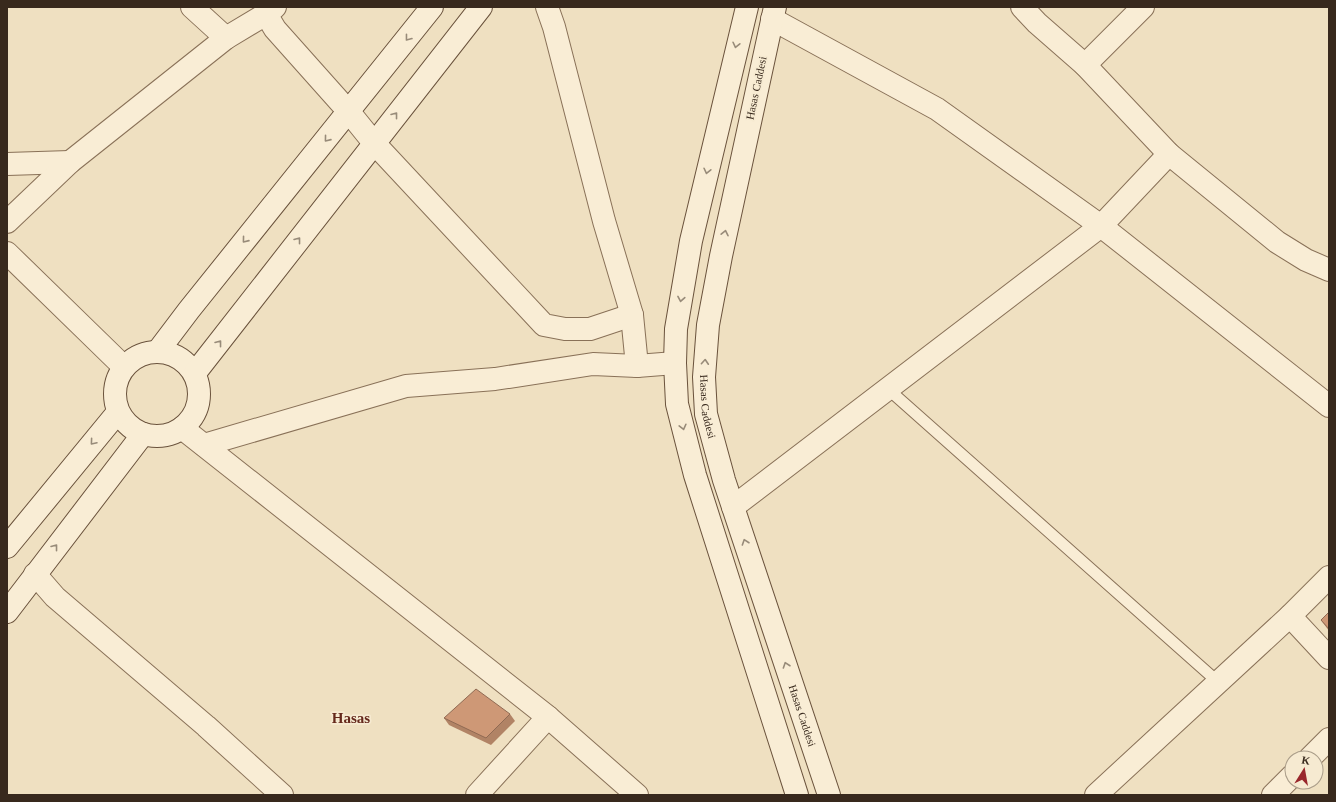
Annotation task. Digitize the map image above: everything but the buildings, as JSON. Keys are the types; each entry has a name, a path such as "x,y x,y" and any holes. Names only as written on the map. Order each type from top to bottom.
{"street":[{"path":"192,7 226,38"},
{"path":"158,351 188,310 349,112 432,7"},
{"path":"195,373 481,7"},
{"path":"547,7 554,27 604,221 632,315 637,366"},
{"path":"747,7 691,241 676,329 675,362 677,404 695,475 797,795"},
{"path":"1022,7 1037,23 1085,65 1169,154 1277,242 1306,260 1329,270"},
{"path":"1085,65 1144,7"},
{"path":"7,222 70,162 226,38 270,11 275,29 349,112 374,143 544,324 565,329 590,329 632,315"},
{"path":"773,13 937,109 1101,226 1329,406"},
{"name":"Hasas Caddesi","path":"773,13 721,256 708,332 704,377 706,414 733,506 829,795"},
{"path":"733,506 1101,226 1169,154"},
{"path":"7,164 70,162"},
{"path":"7,252 124,367"},
{"path":"158,351 179,357 188,364 195,373 199,385 200,397 197,409 191,420 182,428 163,436 143,434 133,429 118,412 114,388 124,367 139,355 158,351"},
{"path":"204,446 406,386 495,379 593,364 637,366 675,362"},
{"path":"7,547 118,412"},
{"path":"182,428 548,717 637,795"},
{"path":"7,612 143,434"},
{"path":"35,574 55,597 206,726 270,791"},
{"path":"1096,795 1290,616 1329,577"},
{"path":"1290,616 1329,658"},
{"path":"477,795 548,717"},
{"path":"1318,750 1329,739"},
{"path":"1273,795 1284,784"}],"lane":[{"path":"888,389 1218,682"}],"district":[{"name":"Hasas","path":"351,718"}]}
